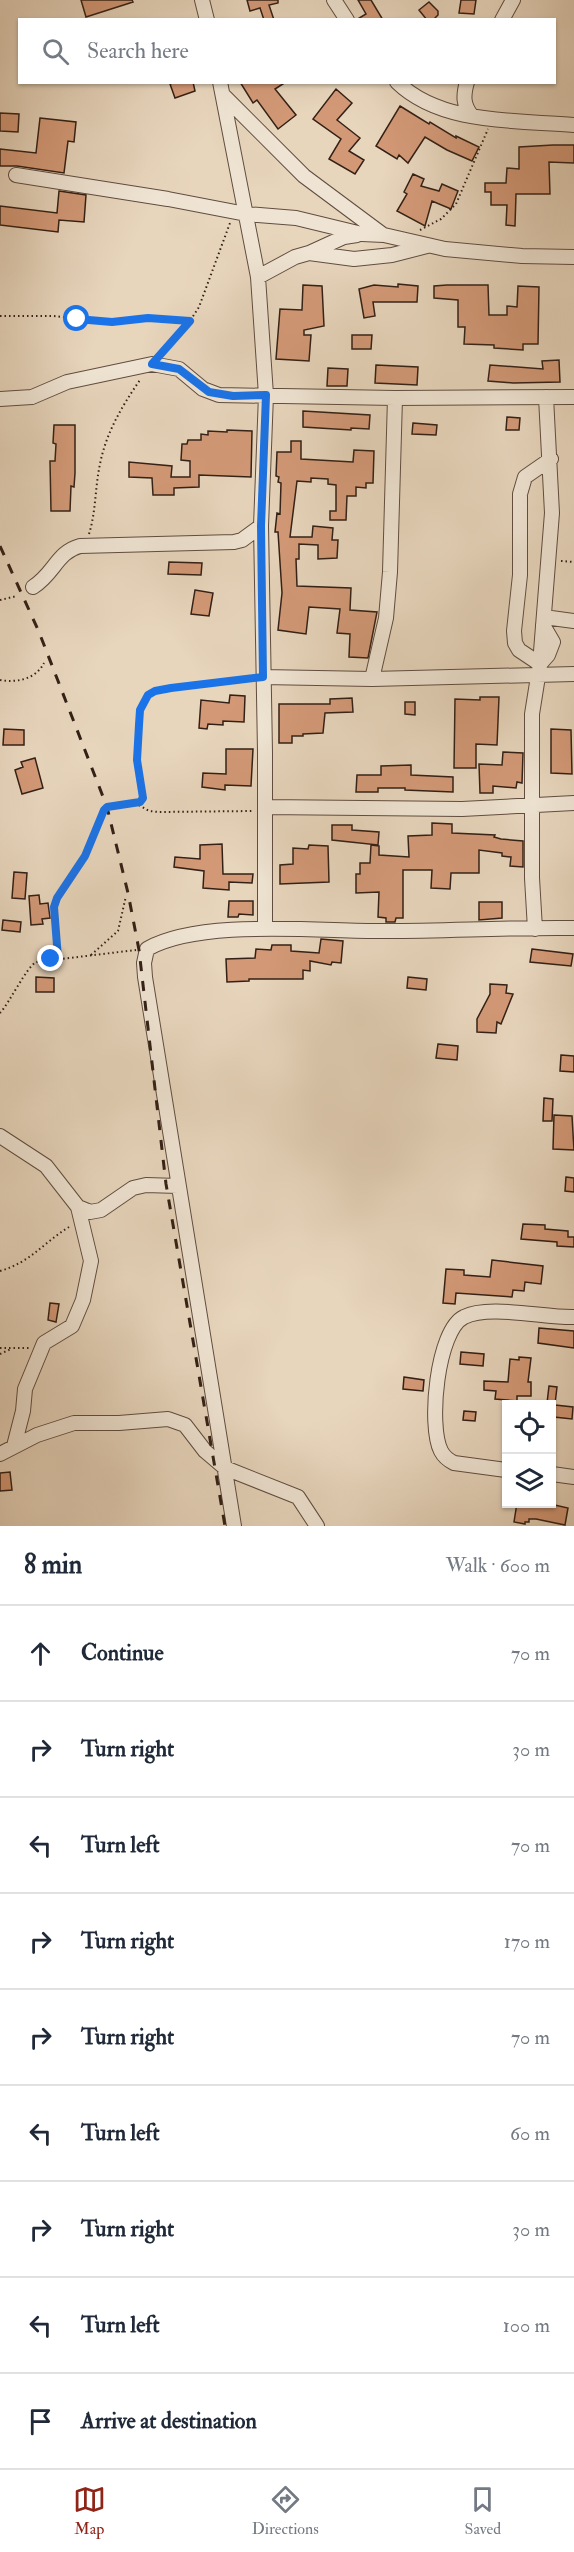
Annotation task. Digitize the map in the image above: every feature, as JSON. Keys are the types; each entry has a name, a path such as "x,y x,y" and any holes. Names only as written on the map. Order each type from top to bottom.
{"street":[{"path":"202,0 206,18"},
{"path":"334,0 346,18"},
{"path":"503,18 513,0"},
{"path":"400,84 428,105 444,111 472,116 574,125"},
{"path":"467,84 464,100 472,116"},
{"path":"222,88 240,213 258,277 266,395 261,526 265,929"},
{"path":"222,88 304,176 384,235"},
{"path":"16,175 240,213 296,218 362,234 384,235 429,246 522,256 574,257"},
{"path":"258,277 295,257 344,237 362,234"},
{"path":"309,253 354,259 392,255 429,246"},
{"path":"1,400 32,397 67,382 150,365 179,369 209,392 233,396 574,397"},
{"path":"535,929 532,878 532,714 539,670 552,513 546,397"},
{"path":"372,679 386,618 390,572 395,398"},
{"path":"539,670 515,643 514,631 520,575 520,494 525,477 551,459"},
{"path":"33,587 46,578 66,551 84,545 234,542 242,540 261,526"},
{"path":"543,621 574,621"},
{"path":"263,677 372,679 539,670 574,674"},
{"path":"265,809 462,809 574,803"},
{"path":"234,1526 145,977 144,963 147,949 175,938 265,929 387,931 574,928"},
{"path":"0,1136 46,1166 80,1213 91,1260 79,1312 72,1326 44,1343 25,1389 23,1411 15,1441 0,1454"},
{"path":"80,1213 100,1210 134,1188 156,1184 178,1186"},
{"path":"88,1241 100,1210"},
{"path":"502,1469 454,1463 447,1459 440,1449 434,1411 445,1348 452,1329 464,1317 486,1312 554,1318 574,1317"},
{"path":"0,1441 15,1441 74,1423 119,1423 168,1419 185,1425 206,1451 225,1468 298,1497 317,1526"},
{"path":"556,1475 574,1477"}],"path":[{"path":"401,239 441,219 456,204 483,145 491,118"},
{"path":"84,545 92,520 100,462 109,432 150,365 190,321 199,306 240,213"},
{"path":"0,316 53,316 112,322 148,318 190,321"},
{"path":"0,600 17,596"},
{"path":"0,680 10,682 30,677 40,671 44,663"},
{"path":"58,958 54,907 57,898 85,856 104,810 107,807 135,803 143,798 137,760 140,710 148,695 171,688 263,677"},
{"path":"135,803 149,811 159,812 265,809"},
{"path":"91,955 118,931 126,896"},
{"path":"0,1013 31,965 58,958 147,949"},
{"path":"0,1271 21,1263 40,1251 50,1238 80,1213"},
{"path":"0,1348 23,1350 44,1343"},
{"path":"0,1354 11,1349"}],"building":[{"path":"81,0 132,0 133,2 86,17"},
{"path":"247,0 278,0 278,3 269,5 273,18 263,18 260,8 250,11"},
{"path":"358,0 371,0 382,18 359,18 366,14"},
{"path":"461,0 476,0 474,14 459,13"},
{"path":"429,2 438,11 438,15 435,18 425,18 419,10"},
{"path":"170,84 193,84 195,91 175,98"},
{"path":"241,84 283,84 275,89 296,115 278,129 257,100 253,103"},
{"path":"336,89 352,103 337,120 360,138 349,151 364,160 355,174 329,159 341,139 313,119"},
{"path":"400,106 429,124 430,122 456,138 456,136 479,147 472,161 425,137 408,163 399,155 397,159 376,146"},
{"path":"0,113 19,114 18,132 0,131"},
{"path":"40,118 76,122 74,142 68,141 64,173 17,166 0,166 0,149 36,153"},
{"path":"574,145 574,163 549,162 550,194 516,194 515,226 506,225 507,205 491,205 491,192 485,192 485,183 506,183 507,168 519,169 519,147"},
{"path":"413,174 424,179 421,186 439,191 442,184 458,191 451,209 432,201 425,226 397,211 407,194 404,192"},
{"path":"59,191 86,195 84,222 59,220 58,232 0,225 0,206 57,213"},
{"path":"398,284 418,286 417,302 373,302 375,316 364,318 359,289 374,285 398,287"},
{"path":"303,285 322,286 324,326 304,330 304,335 311,335 309,361 276,359 280,309 302,310"},
{"path":"488,285 489,315 507,315 507,306 517,307 518,286 539,287 538,344 523,344 523,350 494,348 494,345 464,344 465,327 458,327 458,300 434,298 434,286"},
{"path":"352,335 372,335 371,349 352,349"},
{"path":"559,360 560,382 488,381 490,365 543,369 542,361"},
{"path":"376,365 418,367 417,385 375,383"},
{"path":"328,368 348,369 347,386 327,386"},
{"path":"303,411 370,415 369,429 303,427"},
{"path":"507,417 520,418 519,430 506,430"},
{"path":"413,423 437,425 436,435 412,434"},
{"path":"54,425 75,425 75,473 74,487 71,486 70,511 51,511 50,461 55,461"},
{"path":"227,430 252,431 251,477 199,475 199,487 174,488 174,495 153,495 152,478 129,477 129,462 172,466 171,477 190,477 190,461 181,460 182,444 187,444 188,440 201,440 201,434 208,435 208,431 227,432"},
{"path":"291,441 301,441 301,459 353,462 354,450 374,451 373,483 366,483 366,488 356,487 356,496 347,496 346,520 330,520 330,511 336,511 336,485 328,484 328,479 311,478 311,482 297,481 290,537 312,537 313,526 333,528 332,540 338,540 337,558 318,559 318,545 299,544 299,559 296,559 297,586 351,588 350,610 377,612 368,658 349,657 350,634 337,633 340,609 309,607 306,634 278,630 282,593 278,532 275,532 277,513 280,514 281,483 278,482 279,477 276,476 277,452 291,452"},
{"path":"169,562 202,563 201,575 168,574"},
{"path":"195,590 213,593 209,616 191,614"},
{"path":"230,695 245,696 244,722 223,721 223,725 208,724 207,729 199,728 201,700 229,703"},
{"path":"480,697 499,697 497,745 476,744 476,768 454,768 455,699 480,700"},
{"path":"352,698 353,712 325,713 323,733 292,736 292,743 279,743 279,704 330,704 330,699"},
{"path":"405,702 415,702 415,715 405,714"},
{"path":"4,729 24,730 24,745 3,745"},
{"path":"551,729 571,730 572,774 551,773"},
{"path":"226,749 253,749 251,786 225,785 225,790 202,787 203,773 226,774"},
{"path":"503,752 523,753 522,783 517,782 516,788 493,786 493,793 480,793 479,764 502,765"},
{"path":"35,758 43,788 22,794 15,770 23,767 21,762"},
{"path":"411,765 411,775 453,777 453,792 378,788 378,792 356,792 357,775 381,775 381,766"},
{"path":"432,823 452,824 452,833 495,835 494,837 501,839 523,841 523,867 510,866 511,857 502,856 502,853 479,850 479,873 451,873 450,889 431,888 432,870 403,870 403,918 396,918 395,922 386,922 386,918 378,917 379,892 356,893 356,874 360,874 360,863 370,863 371,845 379,846 379,855 409,857 408,836 432,835"},
{"path":"332,825 352,825 352,830 379,832 378,845 332,840"},
{"path":"222,844 223,874 253,874 252,883 229,882 229,890 203,888 204,871 174,867 175,857 200,859 200,845"},
{"path":"309,845 328,846 329,882 280,884 280,865 293,864 293,848 308,849"},
{"path":"14,872 27,873 25,899 12,898"},
{"path":"39,895 40,904 48,903 50,918 42,919 43,924 31,925 29,896"},
{"path":"229,901 253,901 253,915 239,914 238,917 228,917"},
{"path":"479,902 502,902 502,918 479,920"},
{"path":"3,920 21,922 20,932 2,930"},
{"path":"321,939 343,941 341,963 332,962 331,965 310,961 310,971 303,970 303,979 249,979 249,981 227,982 226,959 255,958 256,949 271,950 272,945 291,945 291,951 319,953"},
{"path":"532,949 573,954 571,966 530,962"},
{"path":"36,977 54,978 54,992 36,992"},
{"path":"408,977 427,979 426,990 407,988"},
{"path":"490,984 507,985 506,993 513,994 501,1024 497,1022 496,1033 477,1032 477,1019 490,994"},
{"path":"438,1044 458,1046 457,1060 436,1058"},
{"path":"561,1055 574,1056 574,1072 560,1071"},
{"path":"544,1098 553,1099 552,1121 543,1121"},
{"path":"554,1115 572,1116 574,1150 553,1149"},
{"path":"566,1177 574,1178 574,1192 565,1191"},
{"path":"523,1224 545,1225 545,1229 568,1231 568,1237 574,1237 574,1247 557,1246 557,1242 521,1239"},
{"path":"492,1260 543,1266 541,1284 525,1282 524,1291 513,1290 512,1297 456,1293 455,1304 443,1303 446,1269 464,1270 464,1275 490,1277"},
{"path":"50,1303 59,1304 56,1322 48,1320"},
{"path":"539,1328 574,1331 574,1348 538,1343"},
{"path":"461,1352 484,1354 483,1366 460,1364"},
{"path":"519,1357 531,1358 528,1382 531,1382 531,1396 517,1396 517,1400 495,1399 496,1391 484,1390 484,1381 508,1382 510,1359 519,1360"},
{"path":"404,1377 424,1380 423,1391 403,1389"},
{"path":"549,1386 557,1387 555,1400 547,1400"},
{"path":"556,1405 573,1407 572,1419 556,1417"},
{"path":"464,1411 476,1412 475,1421 463,1420"},
{"path":"10,1472 12,1490 0,1491 0,1473"},
{"path":"556,1505 568,1508 565,1525 536,1519 529,1519 529,1522 525,1524 514,1522 516,1508 556,1508"}],"railway":[{"path":"0,546 39,632 107,807 128,893 139,950 166,1184 225,1526"}],"route":[{"path":"51,959 58,958 54,907 57,898 85,856 104,810 107,807 140,802 143,798 137,760 140,710 143,701 155,691 263,677 261,526 266,395 219,395 203,389 179,369 152,364 190,321 137,318 112,322 77,319"}]}
